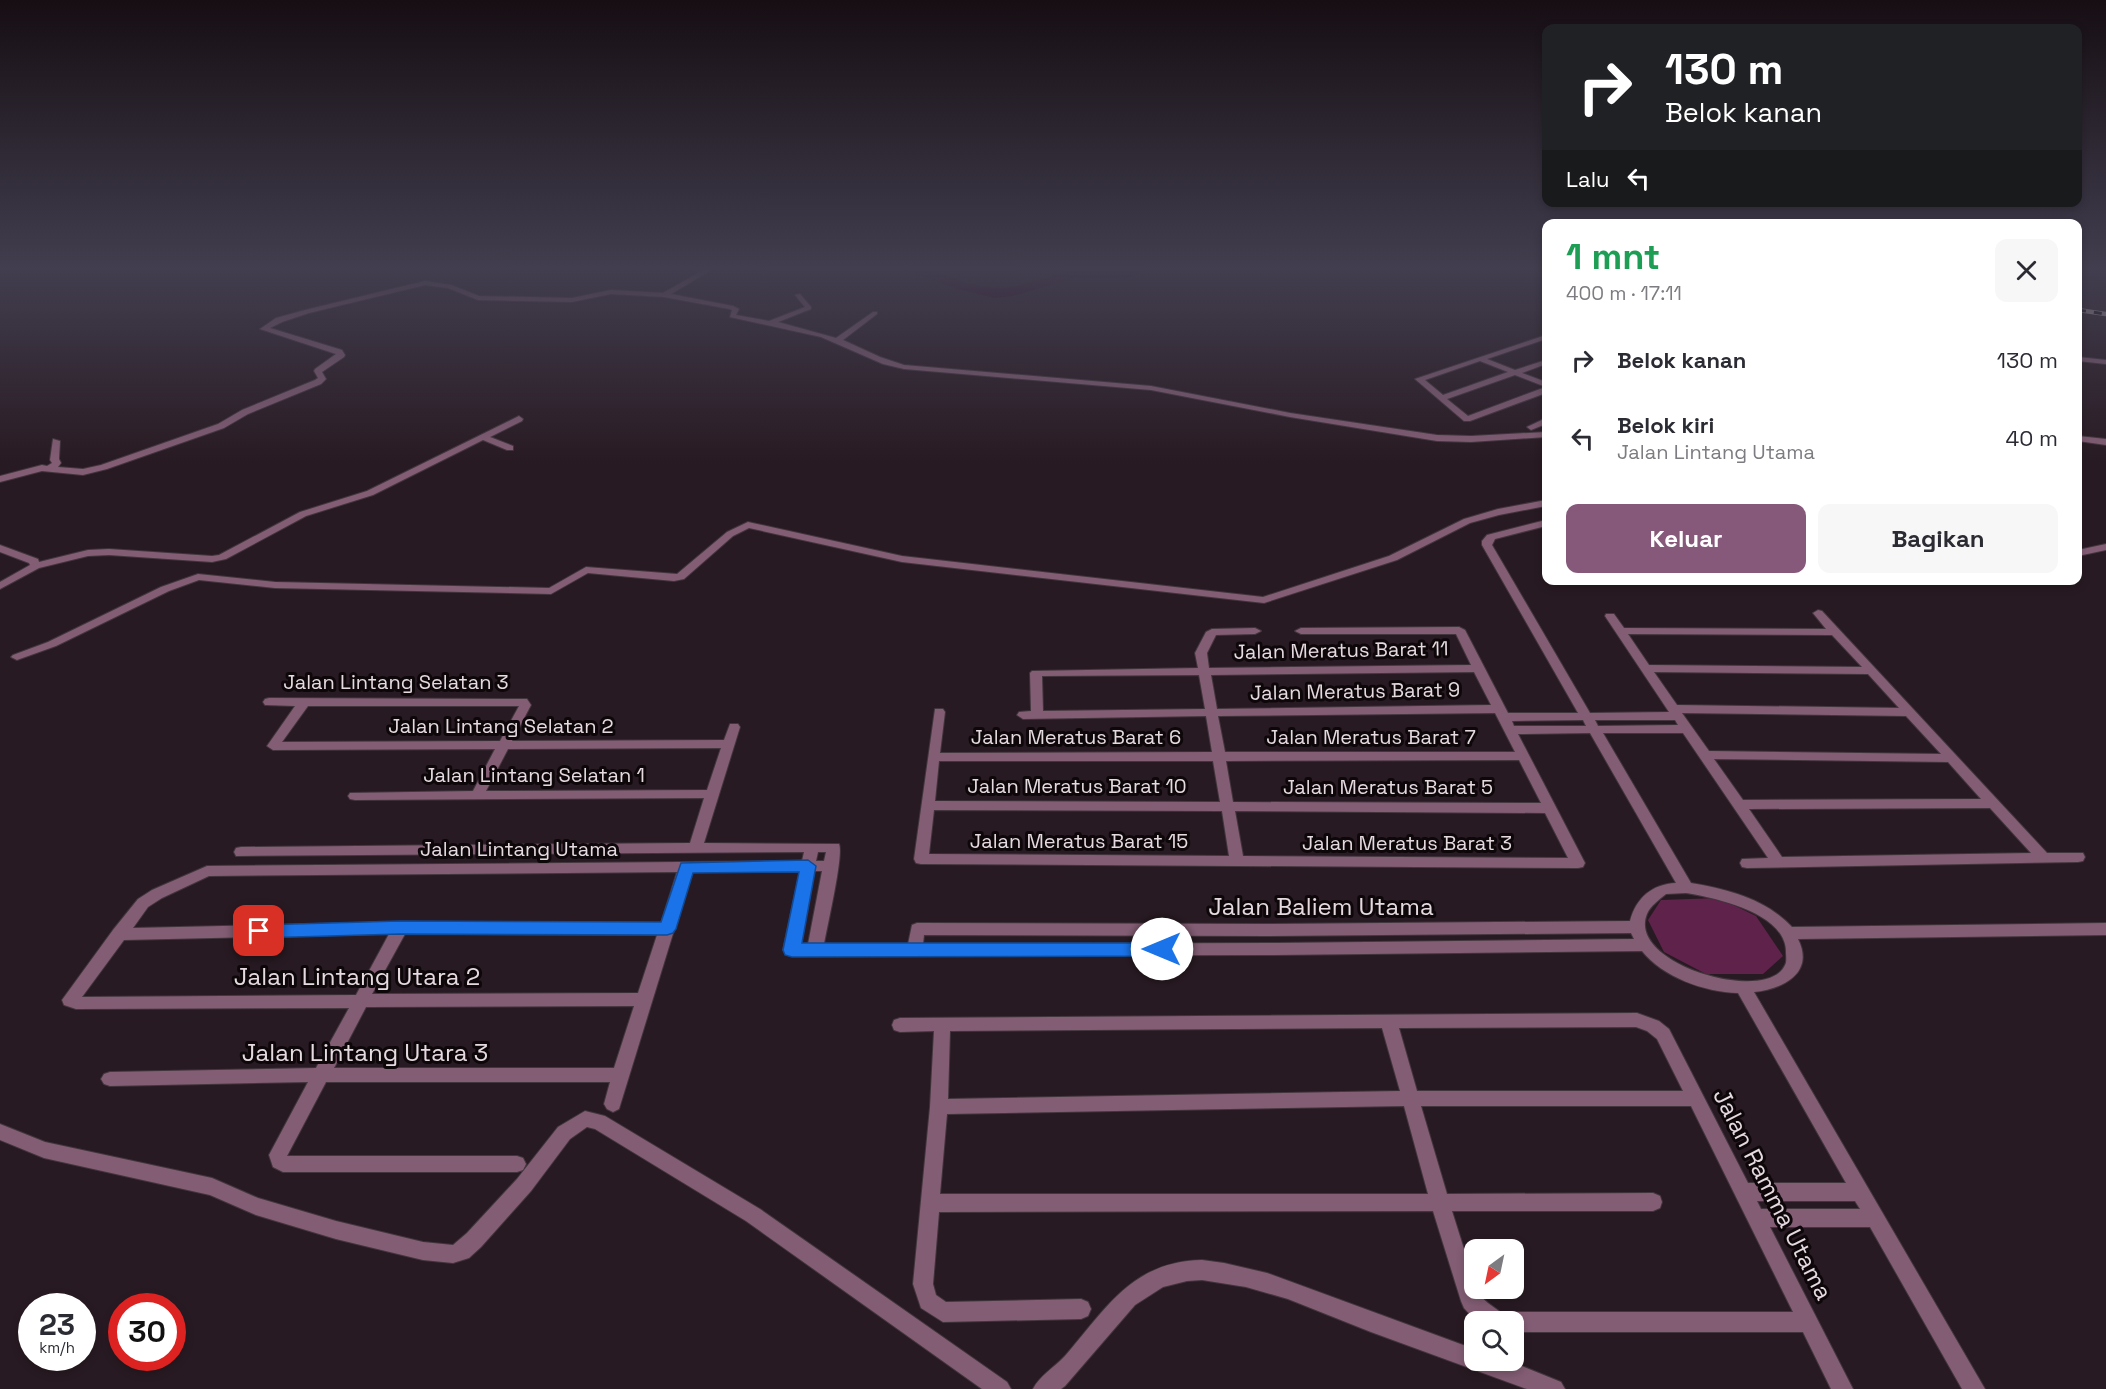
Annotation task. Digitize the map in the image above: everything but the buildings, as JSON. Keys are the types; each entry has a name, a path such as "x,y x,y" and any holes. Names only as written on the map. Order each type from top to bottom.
{"street":[{"path":"0,479 31,470 50,468 83,472 104,467 221,426 245,412 318,382 322,379 318,371 341,355 339,352 276,333"},
{"path":"812,333 838,340 879,360 904,367 1151,388 1290,415 1437,438 1484,439 1542,435"},
{"path":"838,340 848,333"},
{"path":"1542,338 1419,379 1467,419 1542,390"},
{"path":"1480,359 1542,386"},
{"path":"2082,359 2106,362"},
{"path":"1441,398 1542,363"},
{"path":"0,586 35,566 94,553 212,559 236,552 303,514 362,496 485,438 519,419"},
{"path":"1531,427 1542,423"},
{"path":"485,438 510,448"},
{"path":"2082,439 2106,442"},
{"path":"50,468 57,464 54,460 56,441"},
{"path":"17,657 60,640 165,589 198,577 299,586 544,592 586,570 680,577 730,534 740,527 754,525 902,559 1123,582 1264,600 1393,558 1467,521 1498,512 1542,504"},
{"path":"1542,524 1491,537 1486,541 1487,546 1686,888"},
{"path":"2082,552 2106,547"},
{"path":"0,548 34,561 35,566"},
{"path":"198,577 212,559"},
{"path":"1818,613 2043,858"},
{"path":"1610,616 1778,862"},
{"path":"1301,631 1459,630 1550,808"},
{"path":"1237,861 1201,653 1212,632 1255,631"},
{"path":"1621,631 1835,632"},
{"name":"Jalan Meratus Barat 11","path":"1037,714 1036,673 1479,668"},
{"path":"1646,668 1871,671"},
{"name":"Jalan Lintang Selatan 3","path":"269,702 523,702 525,705 505,745"},
{"name":"Jalan Lintang Selatan 2","path":"304,702 273,746 729,744"},
{"path":"927,805 939,712"},
{"name":"Jalan Meratus Barat 9","path":"1023,715 1211,712 1504,719"},
{"path":"1504,719 1676,712 1909,712"},
{"path":"1504,719 1594,730 1687,729"},
{"path":"695,848 734,727"},
{"path":"477,795 505,745"},
{"path":"1705,754 1951,758"},
{"name":"Jalan Meratus Barat 7","path":"1219,757 1524,756"},
{"name":"Jalan Meratus Barat 6","path":"933,757 1219,757"},
{"name":"Jalan Lintang Selatan 1","path":"355,796 713,794"},
{"path":"1740,806 1993,803"},
{"name":"Jalan Meratus Barat 10","path":"927,805 1227,806"},
{"name":"Jalan Meratus Barat 15","path":"927,805 921,859 1237,861"},
{"name":"Jalan Meratus Barat 5","path":"1227,806 1550,808"},
{"name":"Jalan Meratus Barat 3","path":"1237,861 1578,863 1550,808"},
{"name":"Jalan Lintang Utama","path":"118,934 149,898 207,871 831,866 834,846 241,852"},
{"path":"808,866 812,847"},
{"path":"425,869 436,850"},
{"path":"1747,863 2078,857"},
{"name":"Jalan Baliem Utama","path":"808,866 792,950 1645,945"},
{"path":"815,950 831,866"},
{"path":"614,1104 620,1075 686,867"},
{"path":"1686,888 1742,900 1771,916 1789,933 1796,950 1792,969 1776,983 1743,988 1716,985 1662,962 1645,945 1637,927 1640,912 1663,889 1686,888"},
{"name":"Jalan Baliem Utama","path":"915,950 917,929 1270,930 1637,927"},
{"path":"118,934 400,928 667,929"},
{"path":"400,928 278,1155 279,1161 295,1164 517,1164"},
{"path":"1789,933 2106,929"},
{"name":"Jalan Lintang Utara 2","path":"118,934 70,1000 76,1003 363,999 646,999"},
{"path":"1743,988 1974,1389"},
{"name":"Jalan Ramma Utama","path":"1389,1023 1637,1020 1653,1026 1663,1034 1842,1389"},
{"path":"900,1025 1389,1023 1440,1203 1471,1301 1480,1311"},
{"path":"942,1024 939,1107 923,1284 928,1301 944,1312 1081,1309"},
{"name":"Jalan Lintang Utara 3","path":"110,1079 321,1075 620,1075"},
{"path":"939,1107 1412,1098 1697,1099"},
{"path":"0,1132 44,1150 213,1186 249,1203 336,1230 423,1251 453,1254 462,1251 492,1221 564,1133 585,1119 599,1122 753,1215 1000,1389"},
{"path":"1744,1192 1859,1192"},
{"path":"931,1203 1653,1202"},
{"path":"1757,1218 1874,1218"},
{"path":"1044,1389 1064,1372 1127,1298 1143,1286 1181,1273 1200,1270 1236,1275 1283,1288 1464,1355"},
{"path":"1524,1322 1809,1322"},
{"path":"1507,1371 1554,1389"}],"shaded area":[{"path":"1719,898 1756,916 1783,956 1763,974 1706,974 1664,952 1648,920 1661,900"}],"route":[{"path":"259,931 400,928 667,929 686,867 808,866 792,950 1162,949"}]}
